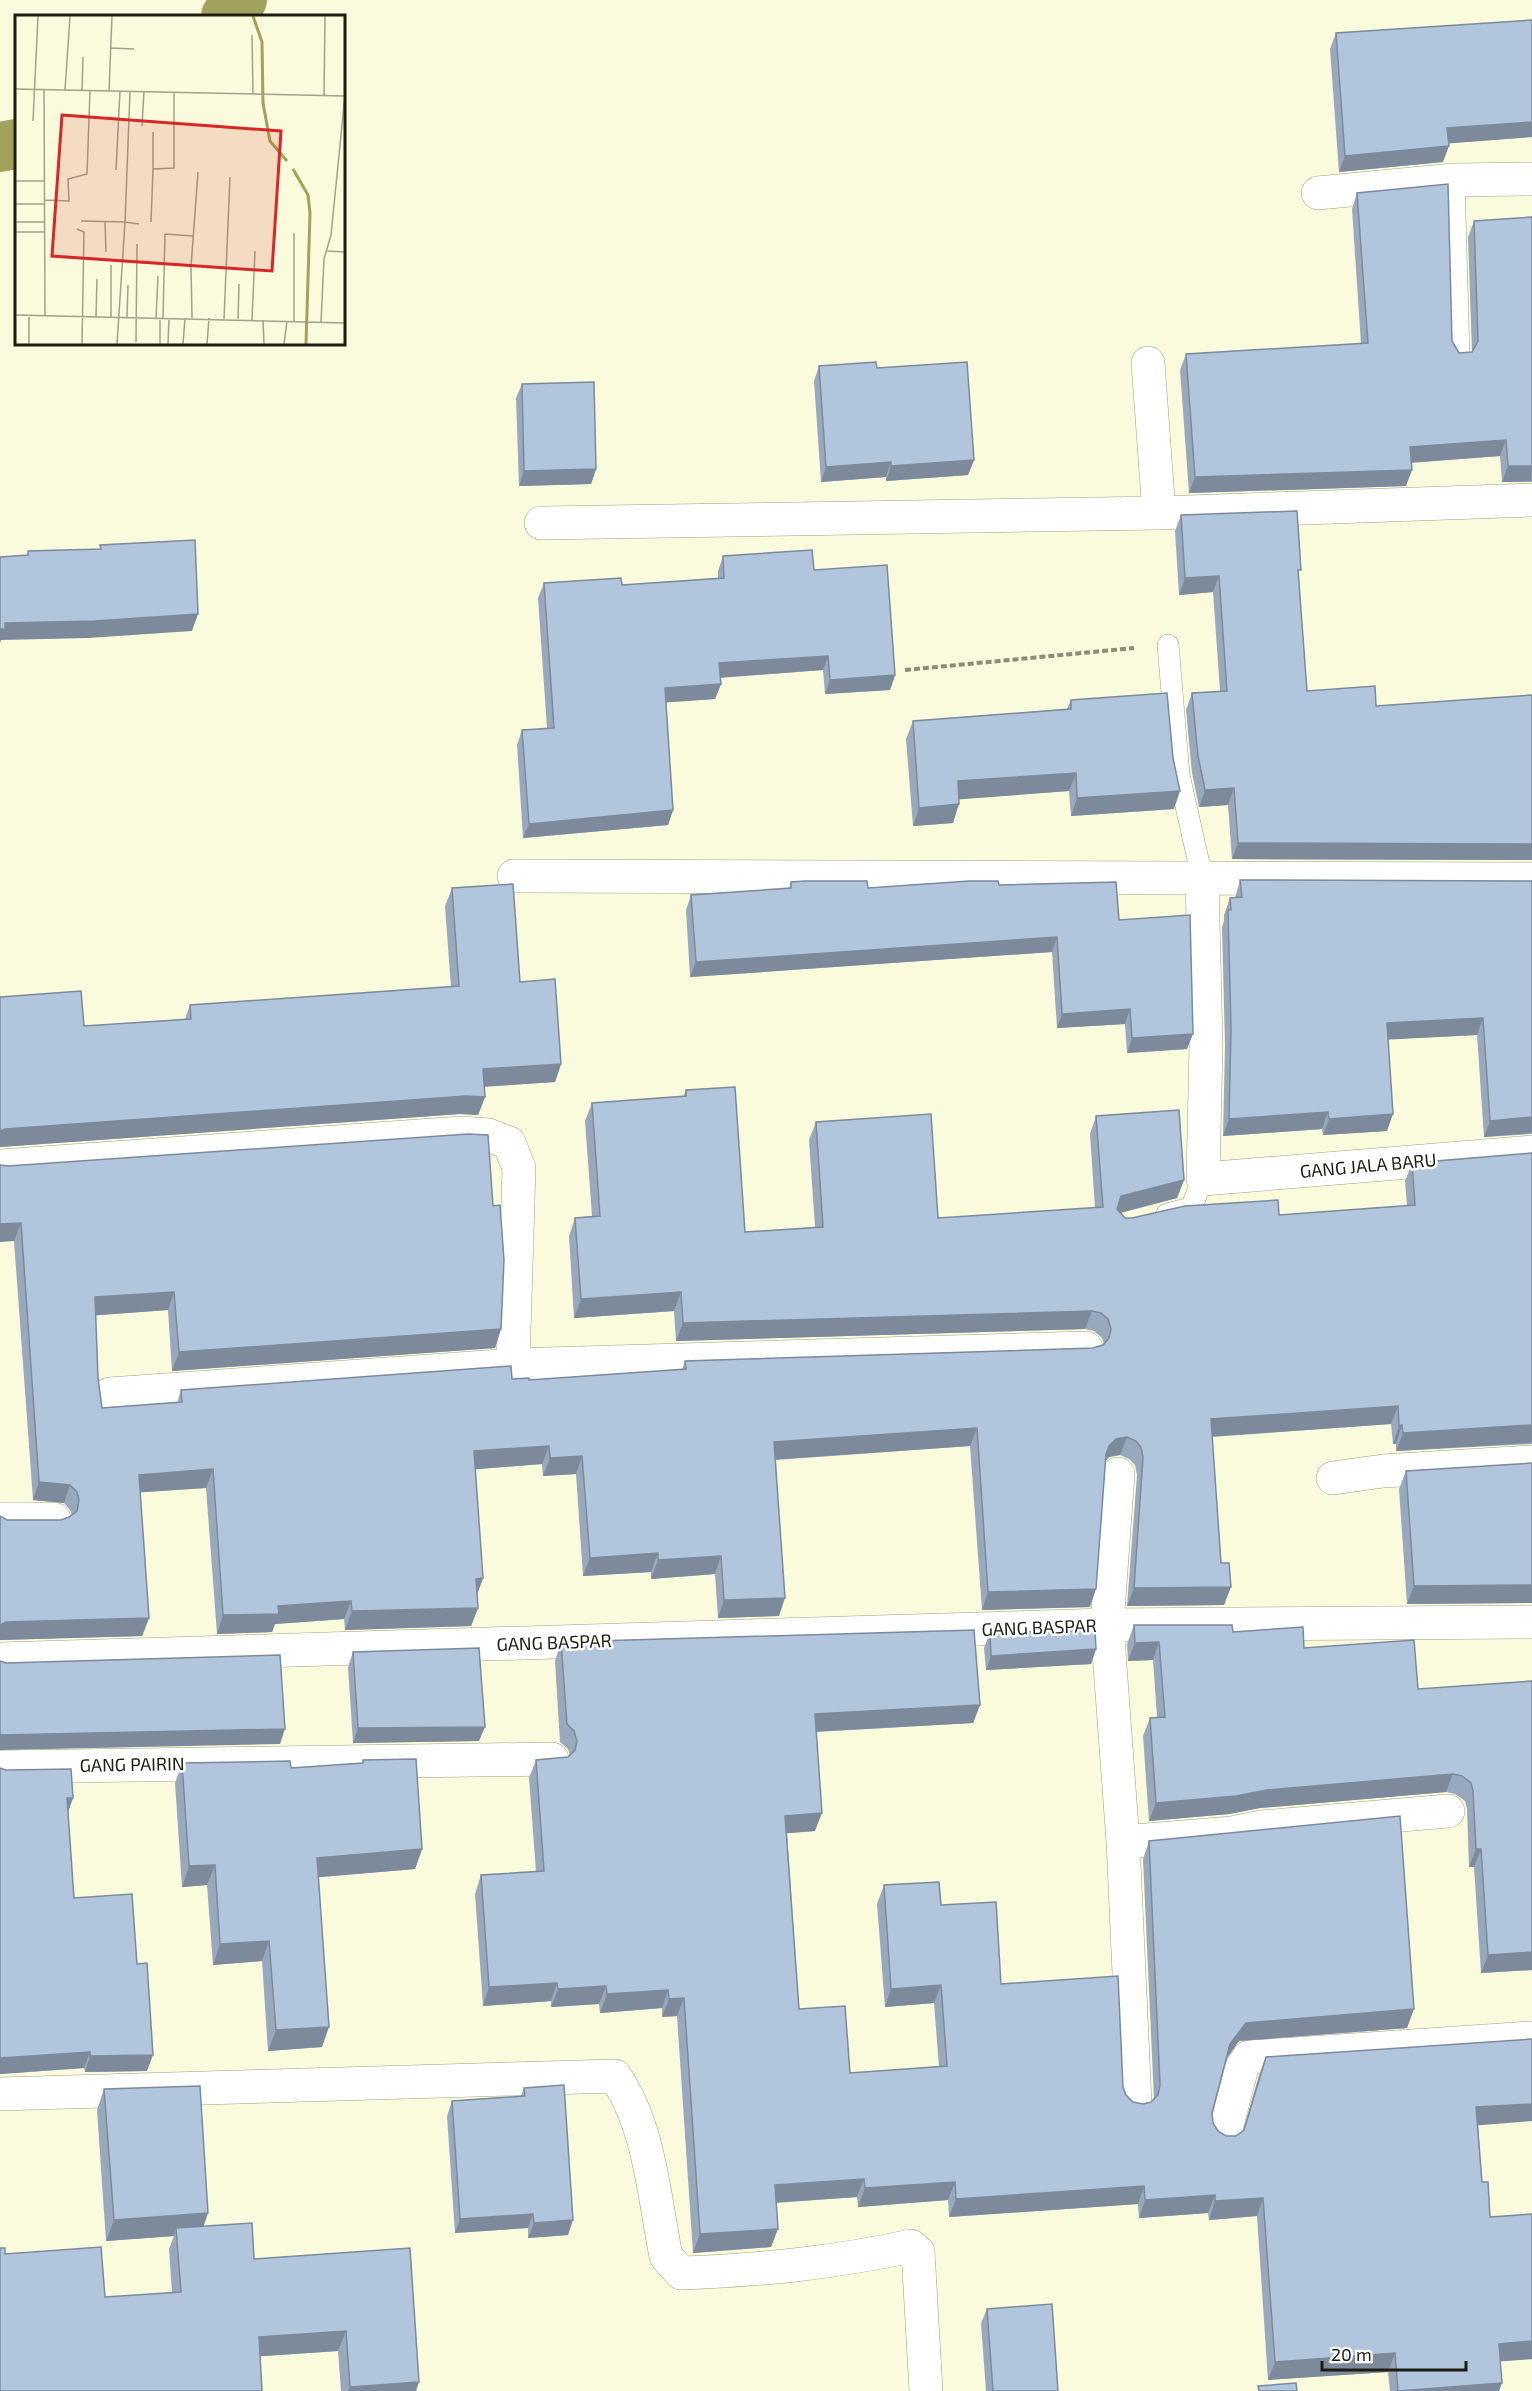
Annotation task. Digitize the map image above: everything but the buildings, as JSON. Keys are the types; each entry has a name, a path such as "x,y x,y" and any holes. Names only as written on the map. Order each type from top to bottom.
{"street":[{"path":"1318,193 1454,180 1532,179"},
{"path":"1148,363 1159,513"},
{"path":"541,524 1159,513 1532,500"},
{"path":"514,876 1532,879"},
{"path":"1202,877 1206,1045 1203,1179"},
{"path":"0,1166 461,1133 489,1135 509,1143 519,1168 513,1365"},
{"name":"GANG JALA BARU","path":"1203,1179 1532,1152"},
{"path":"110,1394 513,1365 1086,1348"},
{"path":"1333,1478 1383,1471 1532,1462"},
{"path":"1118,1474 1107,1625 1123,1842 1135,2104"},
{"path":"0,1519 54,1519"},
{"name":"GANG BASPAR","path":"0,1659 1107,1625 1532,1623"},
{"name":"GANG PAIRIN","path":"0,1767 552,1759"},
{"path":"1123,1842 1448,1811"},
{"path":"1224,2136 1242,2067 1249,2056 1532,2038"},
{"path":"0,2094 615,2076 630,2098 642,2137 666,2256 673,2268 681,2273 773,2269 844,2260 911,2246 918,2252 926,2391"}],"lane":[{"path":"1454,180 1459,357"},
{"path":"1168,645 1179,775 1202,877"},
{"path":"1146,1219 1191,1208 1203,1179"}],"path":[{"path":"905,670 1168,645"}],"waterway":[{"path":"227,15 242,0"},
{"path":"0,147 15,144"}]}
